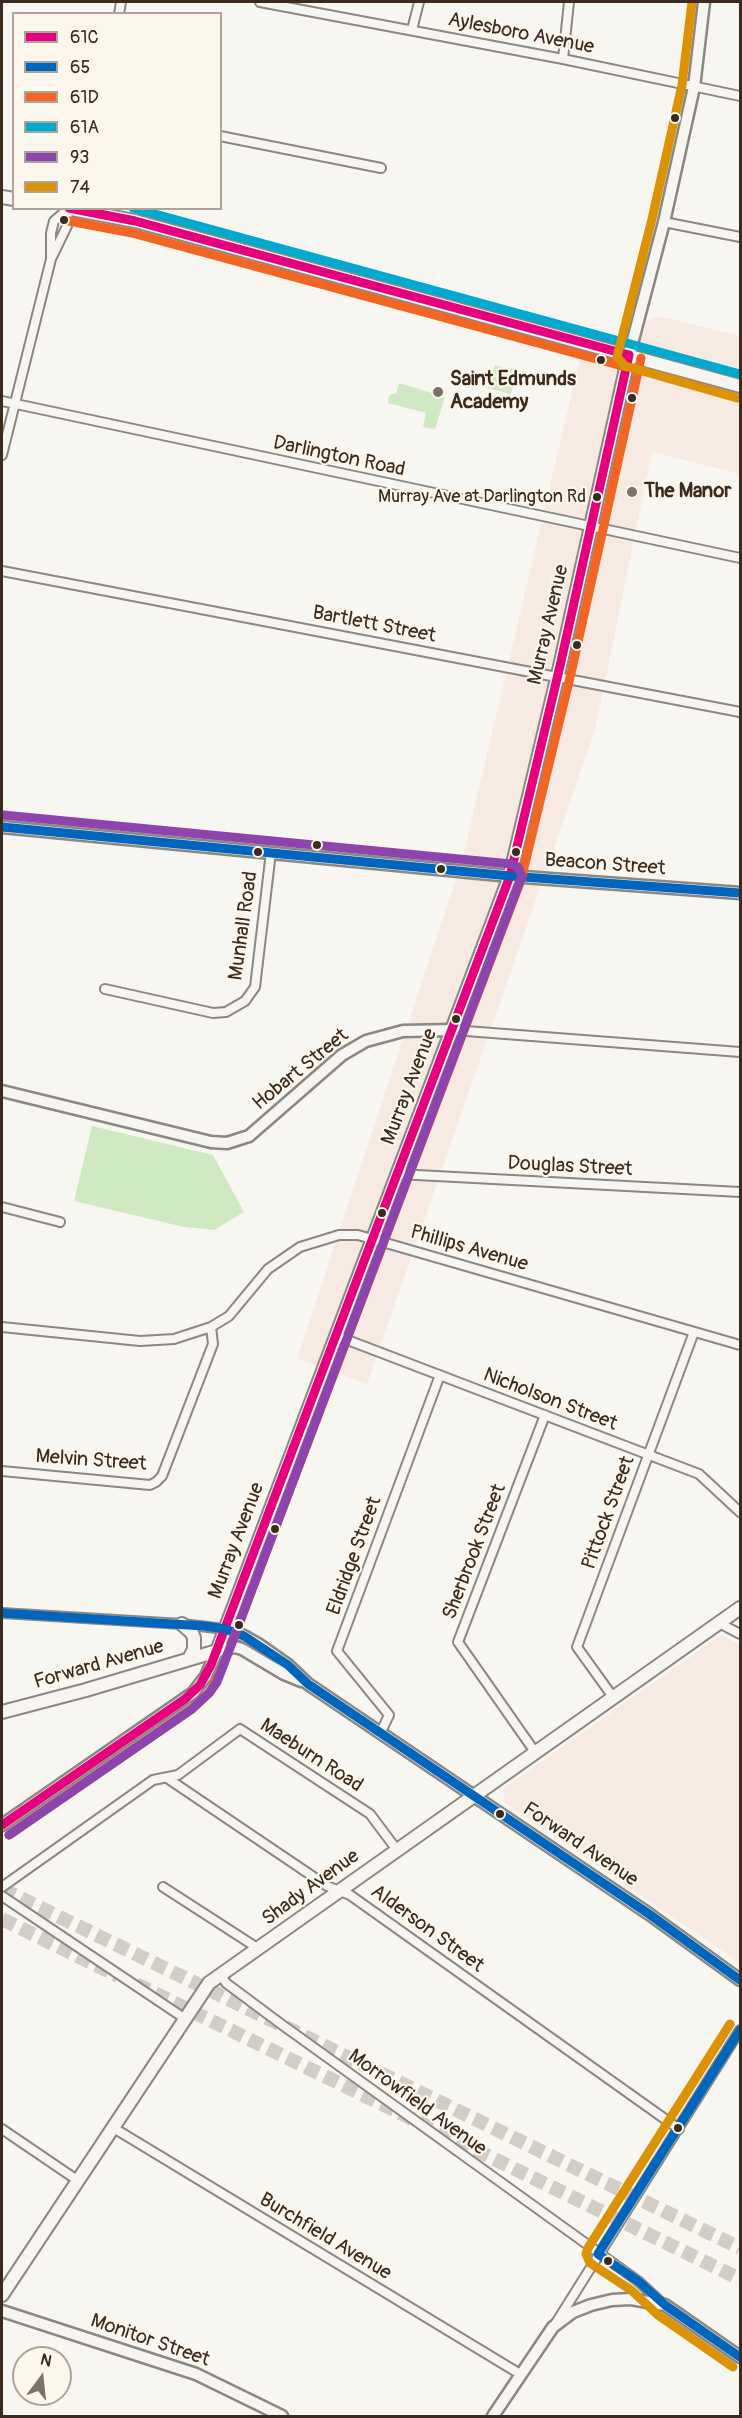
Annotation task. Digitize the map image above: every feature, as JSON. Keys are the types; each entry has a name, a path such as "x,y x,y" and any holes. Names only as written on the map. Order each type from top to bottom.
{"main road":[{"name":"Murray Avenue","path":"2,1825 193,1693 206,1676 217,1651 510,876 592,526 629,356 664,222 694,87 704,2"},
{"path":"74,210 135,221 741,386"},
{"name":"Beacon Street","path":"2,827 510,876 741,893"},
{"name":"Hobart Street","path":"2,1091 212,1142 227,1143 249,1136 342,1055 366,1041 403,1031 453,1030"},
{"name":"Shady Avenue","path":"2,2295 209,1983 741,1608"},
{"path":"182,1624 194,1638 194,1649 189,1659"},
{"name":"Forward Avenue","path":"225,1629 239,1634 288,1665 308,1684 472,1797 649,1914 741,1980"},
{"name":"Forward Avenue","path":"225,1629 243,1649 284,1674 308,1684"},
{"name":"Forward Avenue","path":"2,1712 217,1651 235,1647 243,1649"},
{"path":"493,2416 553,2327 573,2312 612,2300 631,2299 665,2305 741,2357"},
{"name":"Monitor Street","path":"2,2311 196,2374 282,2416"}],"street":[{"name":"Aylesboro Avenue","path":"260,2 301,6 741,96"},
{"path":"412,30 419,2"},
{"path":"562,59 569,2"},
{"path":"222,136 381,168"},
{"path":"2,454 51,259 51,232 54,221 67,210"},
{"path":"51,259 63,238 67,226 68,210"},
{"path":"664,222 741,237"},
{"name":"Darlington Road","path":"2,401 411,490 741,558"},
{"name":"Bartlett Street","path":"2,571 741,712"},
{"name":"Munhall Road","path":"105,989 213,1013 226,1012 245,1001 255,987 271,852"},
{"name":"Hobart Street","path":"453,1030 741,1052"},
{"name":"Douglas Street","path":"398,1174 741,1192"},
{"path":"2,1207 60,1222"},
{"name":"Phillips Avenue","path":"2,1327 140,1341 174,1339 211,1328 229,1316 268,1269 300,1247 339,1235 358,1235 741,1345"},
{"name":"Melvin Street","path":"2,1471 150,1485 156,1482 162,1476 213,1344 211,1328"},
{"name":"Pittock Street","path":"613,1697 577,1647 694,1332"},
{"name":"Nicholson Street","path":"337,1336 699,1474 741,1512"},
{"name":"Eldridge Street","path":"380,1734 389,1715 337,1651 440,1376"},
{"name":"Sherbrook Street","path":"535,1752 458,1642 545,1415"},
{"path":"2,1613 182,1624 225,1629"},
{"path":"719,1623 741,1634"},
{"name":"Maeburn Road","path":"167,1778 178,1775 240,1729 370,1814 397,1850"},
{"path":"2,1887 153,1780 167,1778"},
{"name":"Alderson Street","path":"167,1778 327,1886 350,1894 679,2129"},
{"path":"163,1887 259,1948"},
{"path":"2,1896 184,2018"},
{"name":"Morrowfield Avenue","path":"221,1975 226,1983 281,2025 638,2281 665,2305"},
{"path":"553,2327 741,2030"},
{"name":"Burchfield Avenue","path":"112,2127 520,2374"},
{"path":"2,2129 77,2180"}],"shaded area":[{"path":"658,316 740,336 740,474 652,452 595,730 367,1384 297,1359 462,861 580,358"},
{"path":"721,1635 740,1645 740,1963 504,1802 504,1788"}],"green space":[{"path":"495,365 518,371 511,394 488,388"},
{"path":"399,383 445,397 435,429 423,427 426,413 388,403 389,396 396,394"},
{"path":"92,1126 213,1155 244,1212 214,1230 184,1227 74,1201"}],"tunnel":[{"path":"2,1889 740,2248"},
{"path":"2,1919 118,1976"},
{"path":"136,1984 740,2279"}],"transit line":[{"name":"74","path":"692,2 682,85 652,219 617,357 625,366 737,398"},
{"name":"61C","path":"79,210 135,221 629,355"},
{"name":"61A","path":"140,210 740,374"},
{"name":"61D","path":"64,220 132,233 626,367"},
{"name":"61C","path":"2,1825 185,1699 200,1685 211,1665 510,876 560,666 629,355"},
{"name":"61D","path":"9,1835 193,1708 210,1692 222,1669 521,880 572,669 641,358"},
{"name":"93","path":"3,815 511,864 518,867 522,876 217,1682 192,1709 9,1835"},
{"name":"65","path":"2,827 510,876 740,893"},
{"name":"65","path":"2,1613 204,1626 225,1629 244,1636 288,1665 308,1684 649,1914 740,1980"},
{"name":"74","path":"730,2024 586,2254 590,2263 631,2290 658,2315 733,2367"},
{"name":"65","path":"598,2254 740,2030"},
{"name":"65","path":"598,2254 638,2281 665,2305 740,2357"}],"place":[{"name":"Saint Edmunds Academy","path":"438,392"},
{"name":"The Manor","path":"632,492"},
{"name":"Murray Ave at Darlington Rd","path":"597,497"}]}
